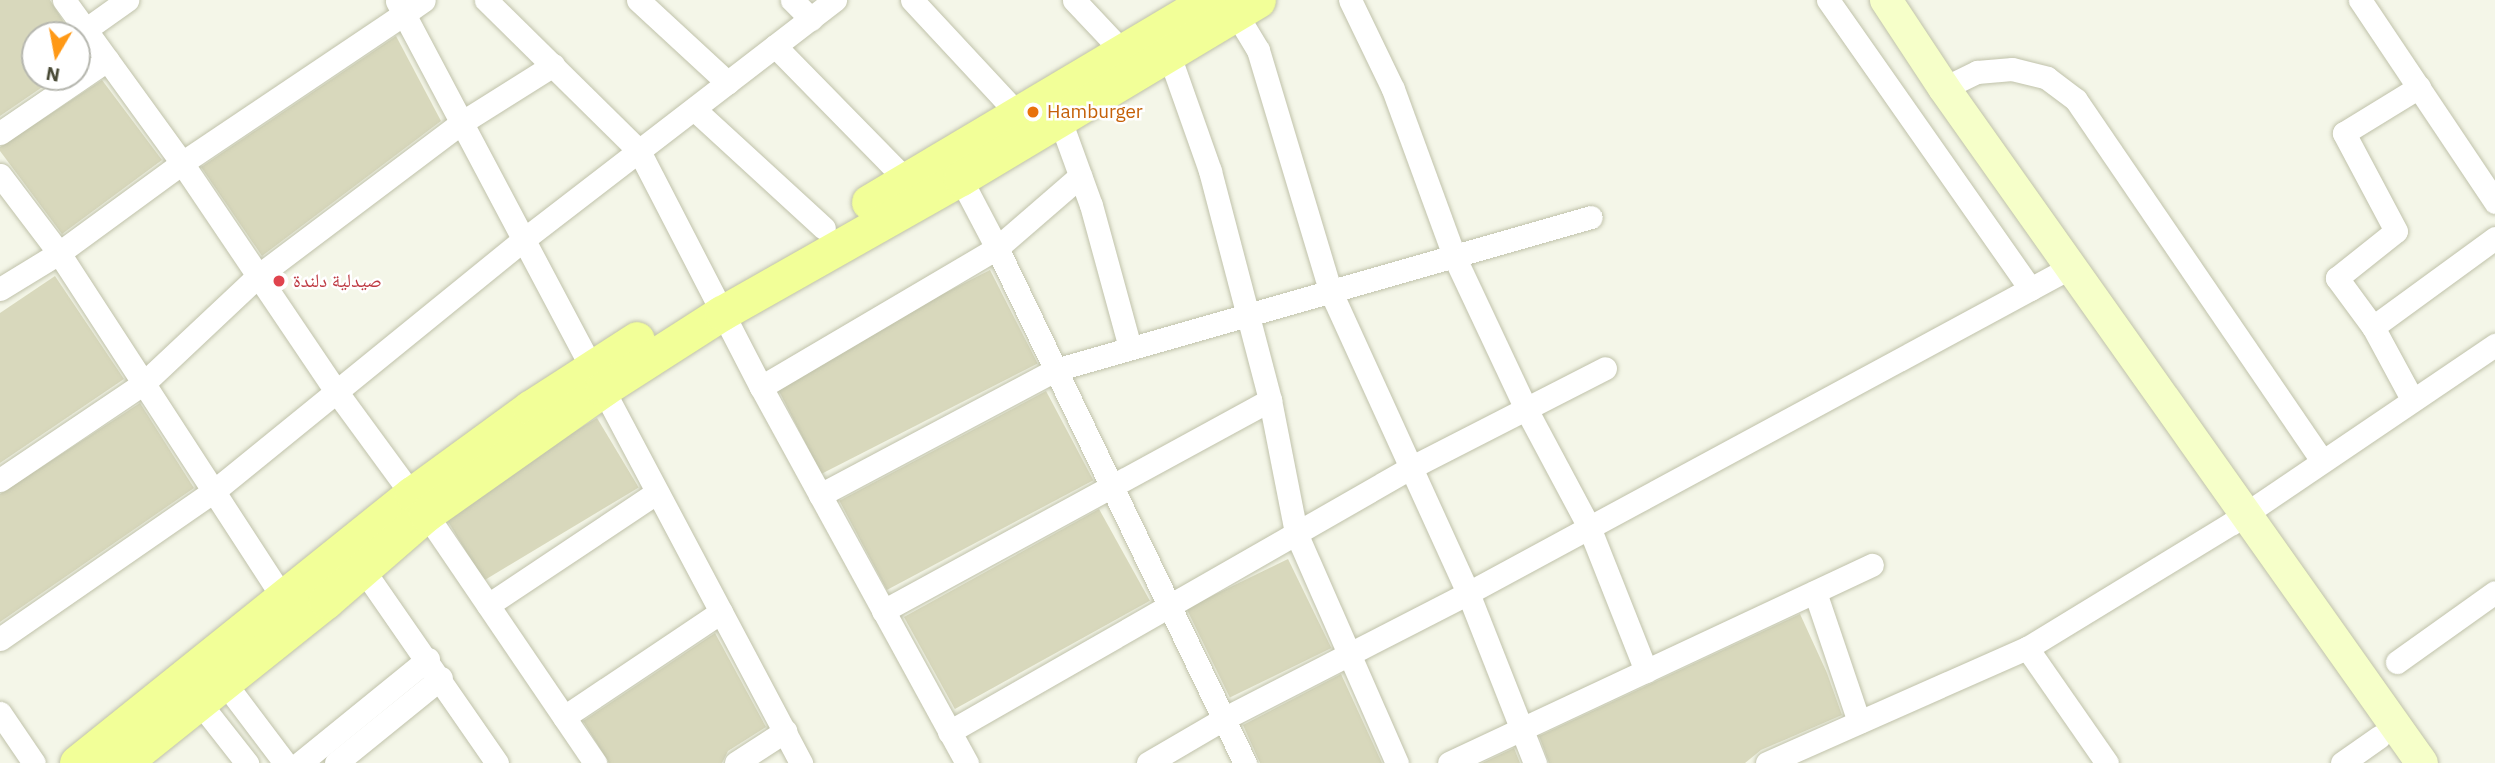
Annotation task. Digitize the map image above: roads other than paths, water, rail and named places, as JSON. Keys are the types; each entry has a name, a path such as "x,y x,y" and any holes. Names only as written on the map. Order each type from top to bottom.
{"main road":[{"path":"717,303 824,228 906,181 954,167 1018,114 1124,53 1233,3"},
{"path":"76,763 283,598 596,378 717,303 954,167 1060,120 1169,55 1233,3"},
{"path":"123,763 362,568 419,504"}],"street":[{"path":"64,0 79,21"},
{"path":"91,26 127,0"},
{"path":"0,289 59,253 400,7 424,0"},
{"path":"486,0 639,151 761,387 967,763"},
{"path":"638,0 728,82"},
{"path":"792,0 811,19"},
{"path":"0,639 214,491 523,240 835,0"},
{"path":"912,0 1018,114"},
{"path":"1074,0 1124,53"},
{"path":"1350,0 1393,89 1454,256 1526,409 1589,527 1646,671"},
{"path":"1828,0 2030,289"},
{"path":"2361,0 2495,202"},
{"path":"1884,1 2238,518 2379,737 2399,763"},
{"path":"1884,1 2058,274 2422,763"},
{"path":"1233,3 1258,50 1330,290 1468,593 1535,763"},
{"path":"400,7 656,493 802,763"},
{"path":"91,38 182,163 336,391 419,504 595,763"},
{"path":"775,46 906,181"},
{"path":"1169,55 1210,170 1270,400 1296,533 1397,763"},
{"path":"0,133 107,60"},
{"path":"0,480 144,383 258,276 461,122 552,65"},
{"path":"1944,88 1977,72 2012,69 2047,78 2076,100 2322,461"},
{"path":"2413,399 2373,327 2337,278 2396,230 2344,133 2418,88"},
{"path":"694,109 824,228"},
{"path":"1060,120 1080,176 1130,348"},
{"path":"954,167 997,248 1245,763"},
{"path":"0,175 59,253 283,598"},
{"path":"761,387 997,248 1080,176"},
{"path":"820,495 1055,370 1591,217"},
{"path":"2373,327 2495,238"},
{"path":"1148,763 1225,718 1468,593 2058,274"},
{"path":"1767,763 2028,648 2238,518 2495,345"},
{"path":"949,732 1410,468 1605,368"},
{"path":"883,611 1270,400"},
{"path":"488,605 656,493"},
{"path":"1450,763 1872,565"},
{"path":"362,568 434,668 497,763"},
{"path":"1815,592 1859,722"},
{"path":"2397,662 2495,592"},
{"path":"564,717 721,612"},
{"path":"2028,648 2107,763"},
{"path":"300,763 434,668"},
{"path":"336,763 434,668"},
{"path":"211,692 247,763"},
{"path":"211,692 285,763"},
{"path":"0,713 34,763"},
{"path":"736,763 785,731"},
{"path":"2342,763 2379,737"}],"place":[{"name":"Hamburger","path":"1033,112"},
{"name":"صيدلية دلندة","path":"279,281"}]}
